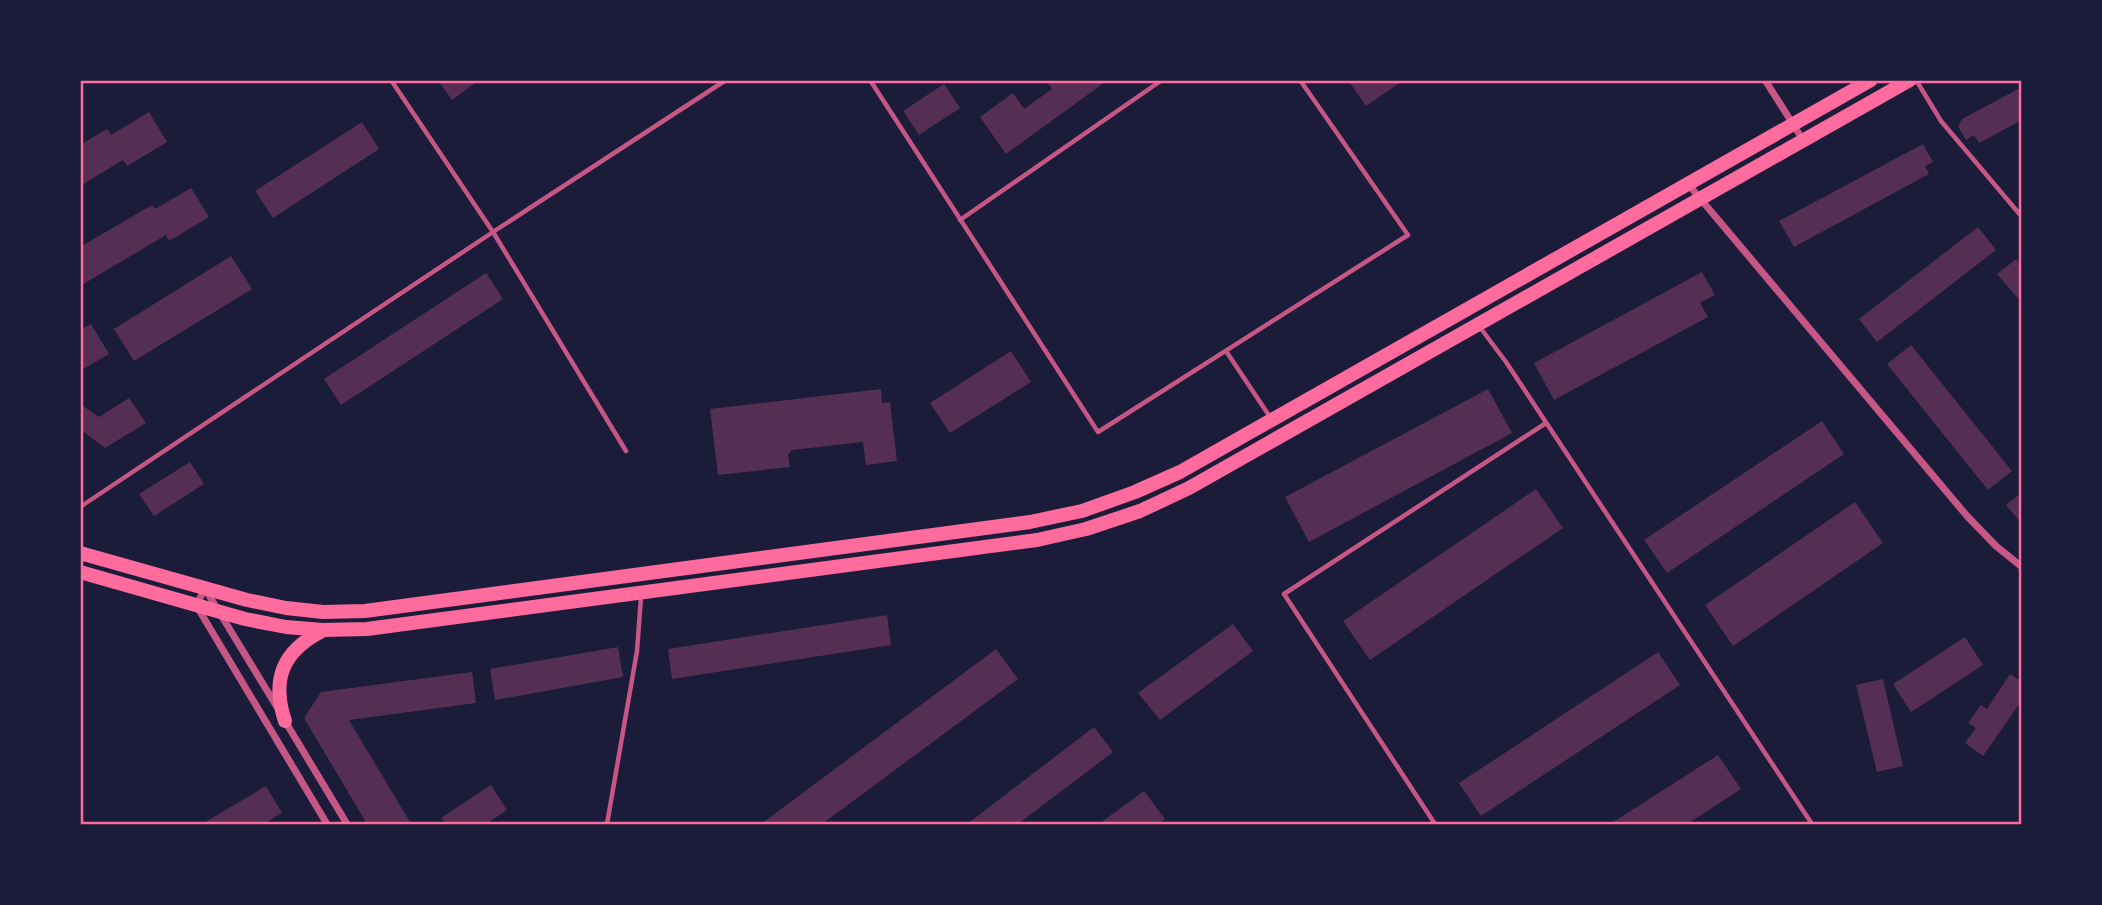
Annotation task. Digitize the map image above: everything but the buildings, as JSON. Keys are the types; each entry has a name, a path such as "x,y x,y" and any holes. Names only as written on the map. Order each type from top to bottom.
{"highway":[{"path":"80,553 247,600 286,608 323,612 365,611 1030,522 1082,511 1180,472 1871,80"},
{"path":"80,572 219,612 286,627 367,629 1037,540 1086,529 1140,511 1189,488 1910,80"},
{"path":"285,721 279,703 278,685 283,669 292,652 306,639 323,630"}],"street":[{"path":"1768,82 1804,141"},
{"path":"1688,184 1967,516 2021,567"},
{"path":"205,588 196,605 327,824"},
{"path":"205,588 347,824"}],"lane":[{"path":"391,80 493,232 626,451"},
{"path":"80,507 726,80"},
{"path":"870,80 1098,432 1408,235 1300,80"},
{"path":"960,220 1162,80"},
{"path":"1916,80 1941,121 2021,217"},
{"path":"1478,325 1506,362 1812,824"},
{"path":"1226,351 1272,420"},
{"path":"1436,824 1284,594 1546,423"},
{"path":"607,824 638,651 641,593"}]}
